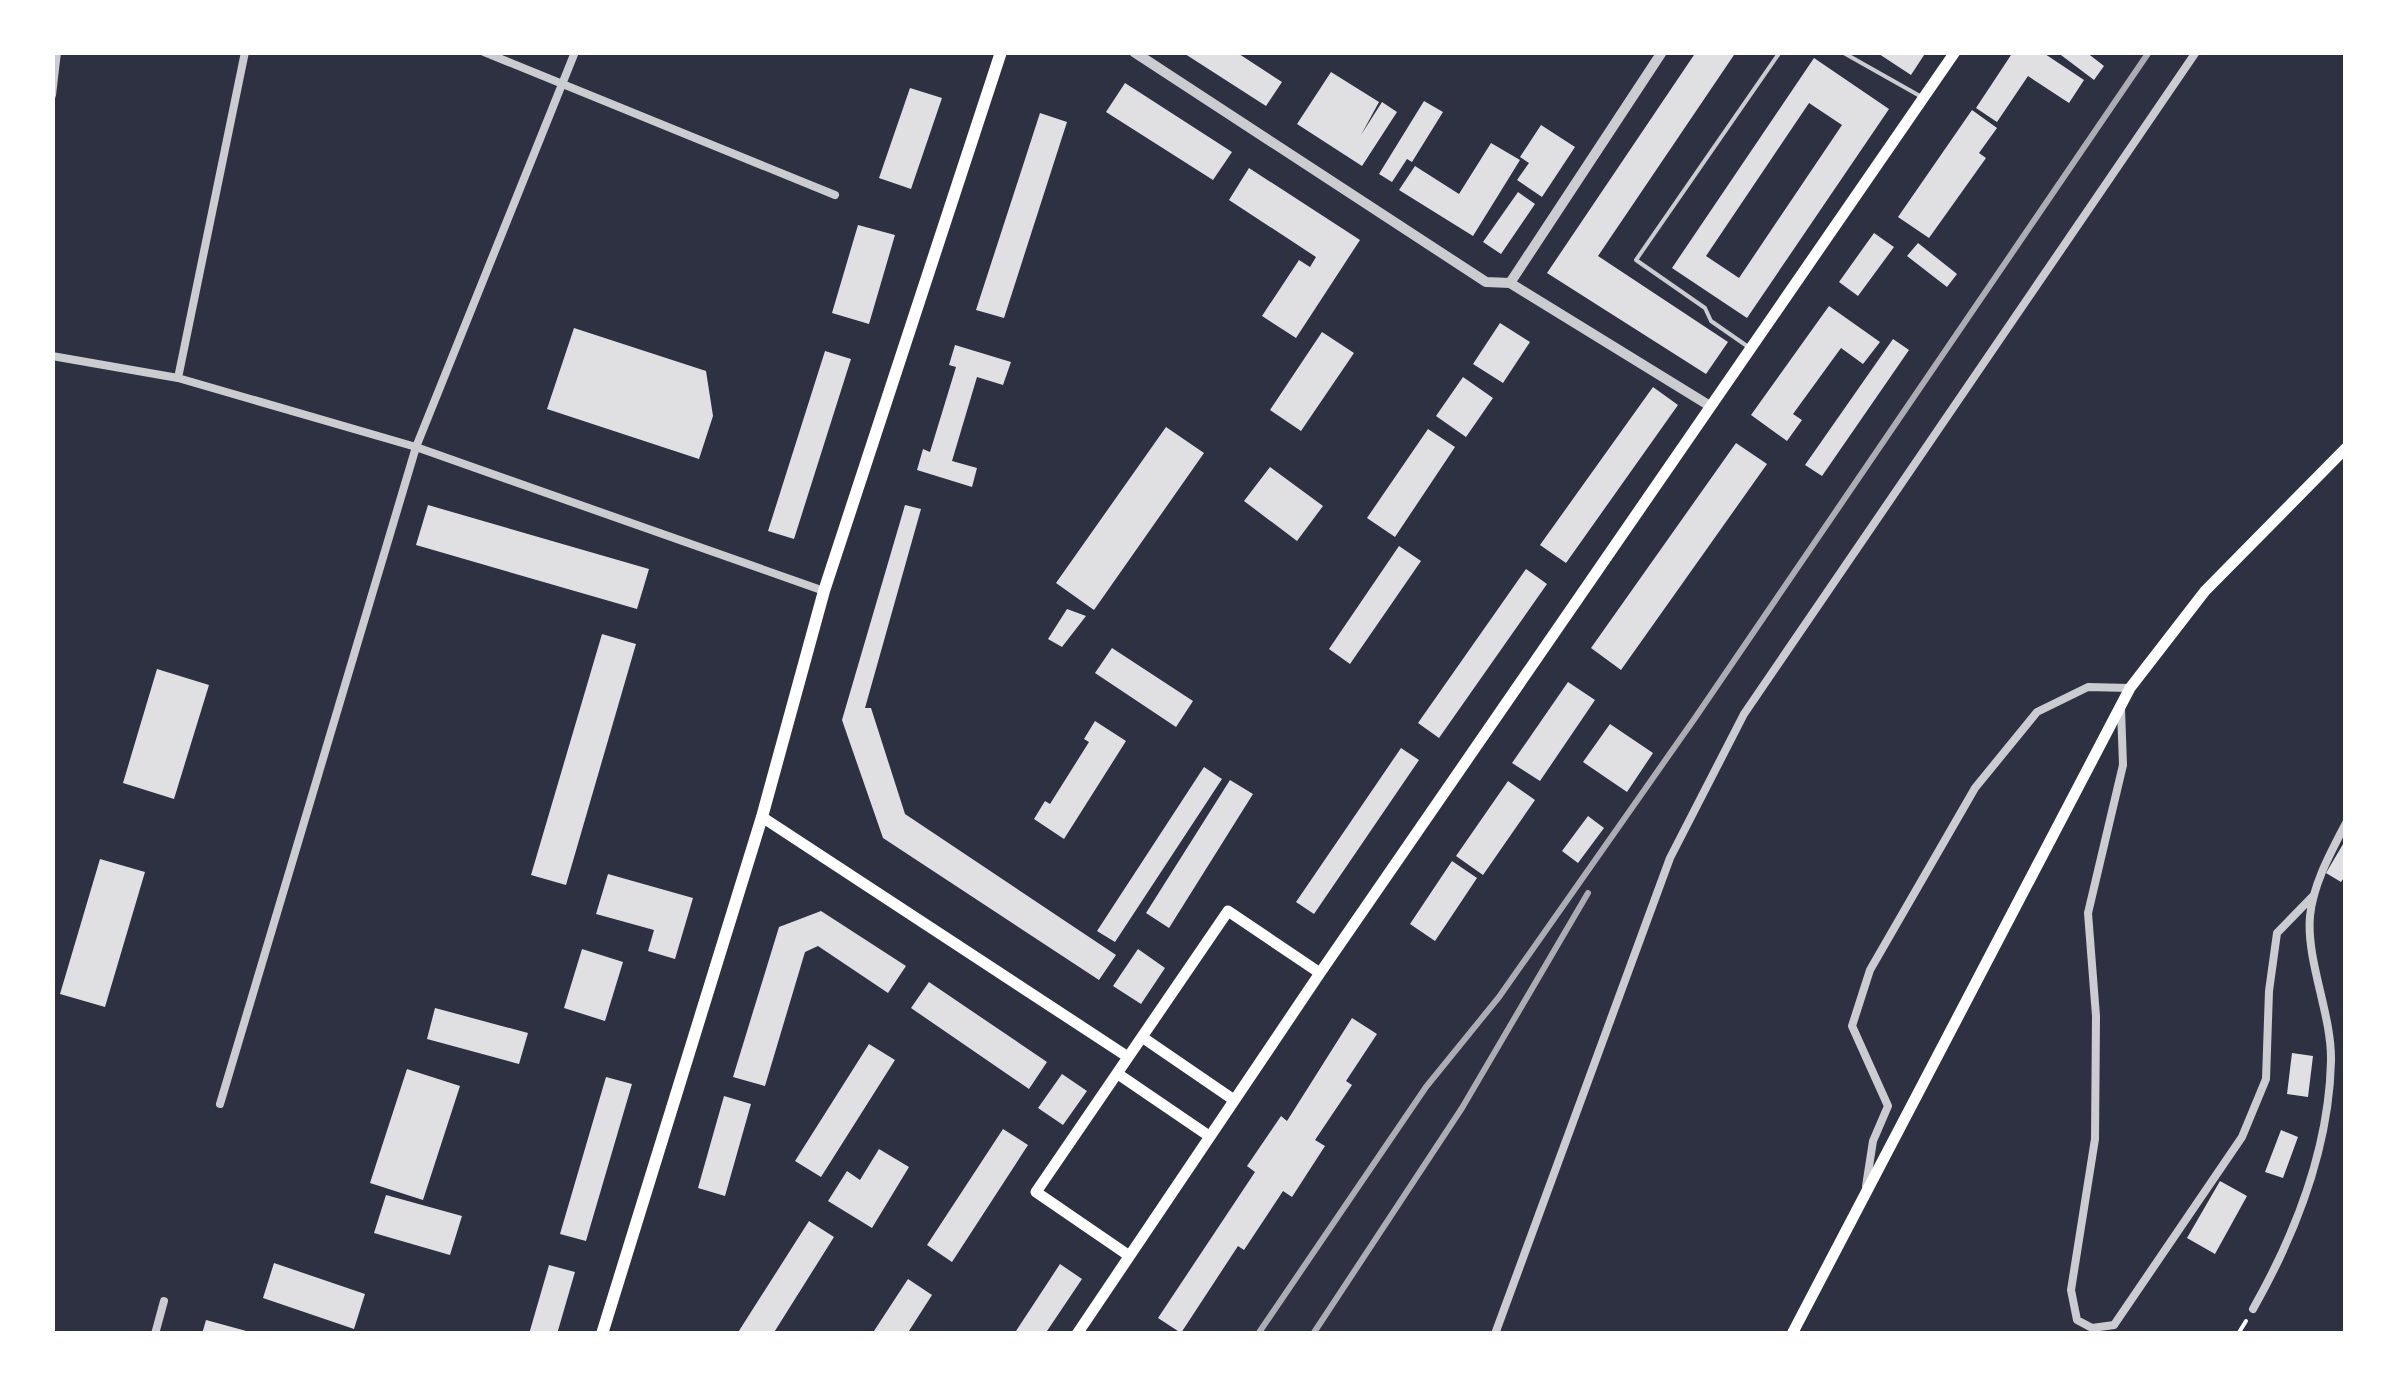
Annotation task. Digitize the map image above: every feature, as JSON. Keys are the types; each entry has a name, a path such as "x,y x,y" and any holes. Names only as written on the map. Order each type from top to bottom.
{"main road":[{"path":"602,1334 762,816 824,592 1002,52"},
{"path":"1078,1334 1320,973 1956,52"},
{"path":"1792,1334 2130,688 2205,590 2346,448"},
{"path":"762,816 1128,1058"},
{"path":"1128,1255 1036,1192 1228,911 1320,973"},
{"path":"1142,1038 1234,1100"},
{"path":"1118,1074 1209,1136"}],"street":[{"path":"52,95 57,52"},
{"path":"178,378 245,52"},
{"path":"484,52 834,195"},
{"path":"220,1104 416,447 574,52"},
{"path":"1134,52 1486,282 1510,283 1710,406"},
{"path":"1510,283 1662,52"},
{"path":"1495,1334 1670,858 1744,714 2196,52"},
{"path":"52,356 178,378 416,447 824,592"},
{"path":"1865,1196 1873,1141 1888,1106 1852,1026 1870,970 1975,788 2038,712 2088,687 2130,688"},
{"path":"2121,705 2123,764 2088,913 2096,1016 2095,1138 2071,1290 2078,1320 2092,1328 2114,1324 2242,1137 2266,1079 2269,991 2278,932 2314,895"},
{"path":"2253,1309 2294,1225 2323,1142 2331,1058 2309,918 2314,895 2346,823"},
{"path":"155,1334 164,1301"}],"lane":[{"path":"1750,348 1710,321 1705,308 1636,260 1780,52"},
{"path":"1842,52 1924,98"}],"building":[{"path":"1182,52 1236,52 1282,82 1266,106"},
{"path":"1696,52 1736,52 1598,256 1728,342 1706,374 1547,273"},
{"path":"1876,52 1926,52 1911,75"},
{"path":"2013,52 2042,52 2084,80 2069,103 2028,76 1997,122 1976,108"},
{"path":"2057,52 2086,52 2104,66 2094,80"},
{"path":"1814,58 1889,109 1747,318 1672,268","holes":["1809,103 1842,125 1739,278 1706,256"]},
{"path":"1331,72 1379,102 1361,135 1382,102 1397,112 1362,166 1297,124"},
{"path":"1125,83 1232,152 1213,180 1106,112"},
{"path":"910,88 942,98 911,189 879,178"},
{"path":"1424,101 1443,112 1412,162 1407,159 1392,182 1379,174"},
{"path":"1972,110 1997,128 1979,153 1986,158 1929,238 1898,217"},
{"path":"1040,113 1067,122 1004,318 976,310"},
{"path":"1541,125 1575,147 1542,197 1517,180 1529,163 1520,157"},
{"path":"1491,143 1520,160 1473,236 1399,190 1415,166 1459,194"},
{"path":"1249,168 1360,240 1296,338 1262,316 1299,260 1310,267 1316,257 1229,200"},
{"path":"1518,192 1535,204 1501,254 1483,242"},
{"path":"858,225 895,235 869,324 832,313"},
{"path":"1874,233 1894,247 1858,296 1839,282"},
{"path":"1918,243 1957,274 1947,287 1907,256"},
{"path":"1829,306 1880,342 1863,364 1841,348 1793,414 1802,420 1787,441 1751,415"},
{"path":"1500,323 1530,342 1503,383 1473,364"},
{"path":"574,328 706,371 713,416 699,459 547,409"},
{"path":"1322,332 1354,353 1301,431 1270,410"},
{"path":"1893,339 1909,350 1822,476 1805,465"},
{"path":"955,345 1011,362 1003,385 977,377 952,461 977,468 972,487 917,470 923,449 930,452 956,367 949,365"},
{"path":"825,351 851,359 794,539 768,531"},
{"path":"1463,377 1493,398 1466,437 1436,416"},
{"path":"1653,387 1678,405 1566,563 1540,545"},
{"path":"1166,427 1204,453 1094,610 1056,583"},
{"path":"1428,429 1455,447 1395,537 1367,518"},
{"path":"1736,443 1767,464 1621,670 1591,648"},
{"path":"1270,467 1323,506 1297,541 1244,501"},
{"path":"428,505 649,569 637,609 416,545"},
{"path":"905,505 921,509 865,708 871,708 905,814 1116,955 1099,980 883,838 842,720"},
{"path":"1399,546 1421,561 1350,664 1329,649"},
{"path":"1526,569 1547,584 1439,738 1418,723"},
{"path":"1067,609 1086,616 1062,647 1048,639"},
{"path":"602,634 636,644 566,885 531,875"},
{"path":"1112,648 1193,701 1176,727 1095,673"},
{"path":"157,669 209,685 174,799 123,783"},
{"path":"1568,682 1595,700 1540,781 1512,763"},
{"path":"1095,721 1126,741 1064,839 1034,819 1045,801 1050,804 1089,742 1084,739"},
{"path":"1610,724 1653,753 1627,792 1583,762"},
{"path":"1401,748 1419,760 1314,914 1296,902"},
{"path":"1204,767 1222,779 1115,942 1097,931"},
{"path":"1230,780 1253,794 1169,928 1146,913"},
{"path":"1508,781 1535,800 1483,875 1456,856"},
{"path":"1588,816 1604,828 1578,863 1562,851"},
{"path":"2346,839 2346,875 2341,882 2326,873"},
{"path":"100,859 145,872 105,1007 60,994"},
{"path":"1452,861 1477,878 1435,941 1410,924"},
{"path":"608,874 693,898 675,959 648,951 654,930 596,914"},
{"path":"821,911 906,966 888,993 818,946 805,952 765,1086 733,1077 779,927"},
{"path":"582,949 623,962 605,1021 564,1008"},
{"path":"1138,949 1165,968 1141,1004 1113,986"},
{"path":"929,982 1047,1062 1029,1089 911,1008"},
{"path":"435,1008 528,1033 519,1064 427,1039"},
{"path":"1352,1018 1377,1034 1346,1081 1352,1085 1315,1140 1325,1146 1292,1197 1283,1191 1244,1250 1238,1246 1181,1333 1158,1318 1255,1172 1247,1166 1281,1116 1287,1121"},
{"path":"869,1044 895,1060 821,1177 795,1161"},
{"path":"2292,1053 2313,1056 2308,1097 2287,1094"},
{"path":"407,1069 460,1086 423,1200 370,1183"},
{"path":"1062,1074 1087,1091 1063,1125 1038,1108"},
{"path":"606,1077 632,1084 586,1241 560,1234"},
{"path":"724,1096 751,1104 725,1196 698,1188"},
{"path":"1003,1129 1028,1145 952,1262 927,1245"},
{"path":"2281,1130 2298,1137 2283,1178 2265,1172"},
{"path":"879,1149 909,1167 872,1228 828,1201 847,1171 860,1180"},
{"path":"2220,1181 2247,1196 2215,1254 2187,1238"},
{"path":"386,1195 462,1216 450,1255 374,1233"},
{"path":"809,1221 834,1237 773,1334 737,1334"},
{"path":"274,1263 365,1294 354,1329 263,1298"},
{"path":"1060,1264 1082,1279 1045,1334 1014,1334"},
{"path":"549,1265 575,1272 557,1334 529,1334"},
{"path":"908,1279 932,1295 907,1334 872,1334"},
{"path":"206,1320 250,1332 250,1334 202,1334"}],"railway":[{"path":"1258,1334 1426,1087 1499,997 1695,718 2149,52"},
{"path":"1313,1334 1462,1108 1588,893"}]}
